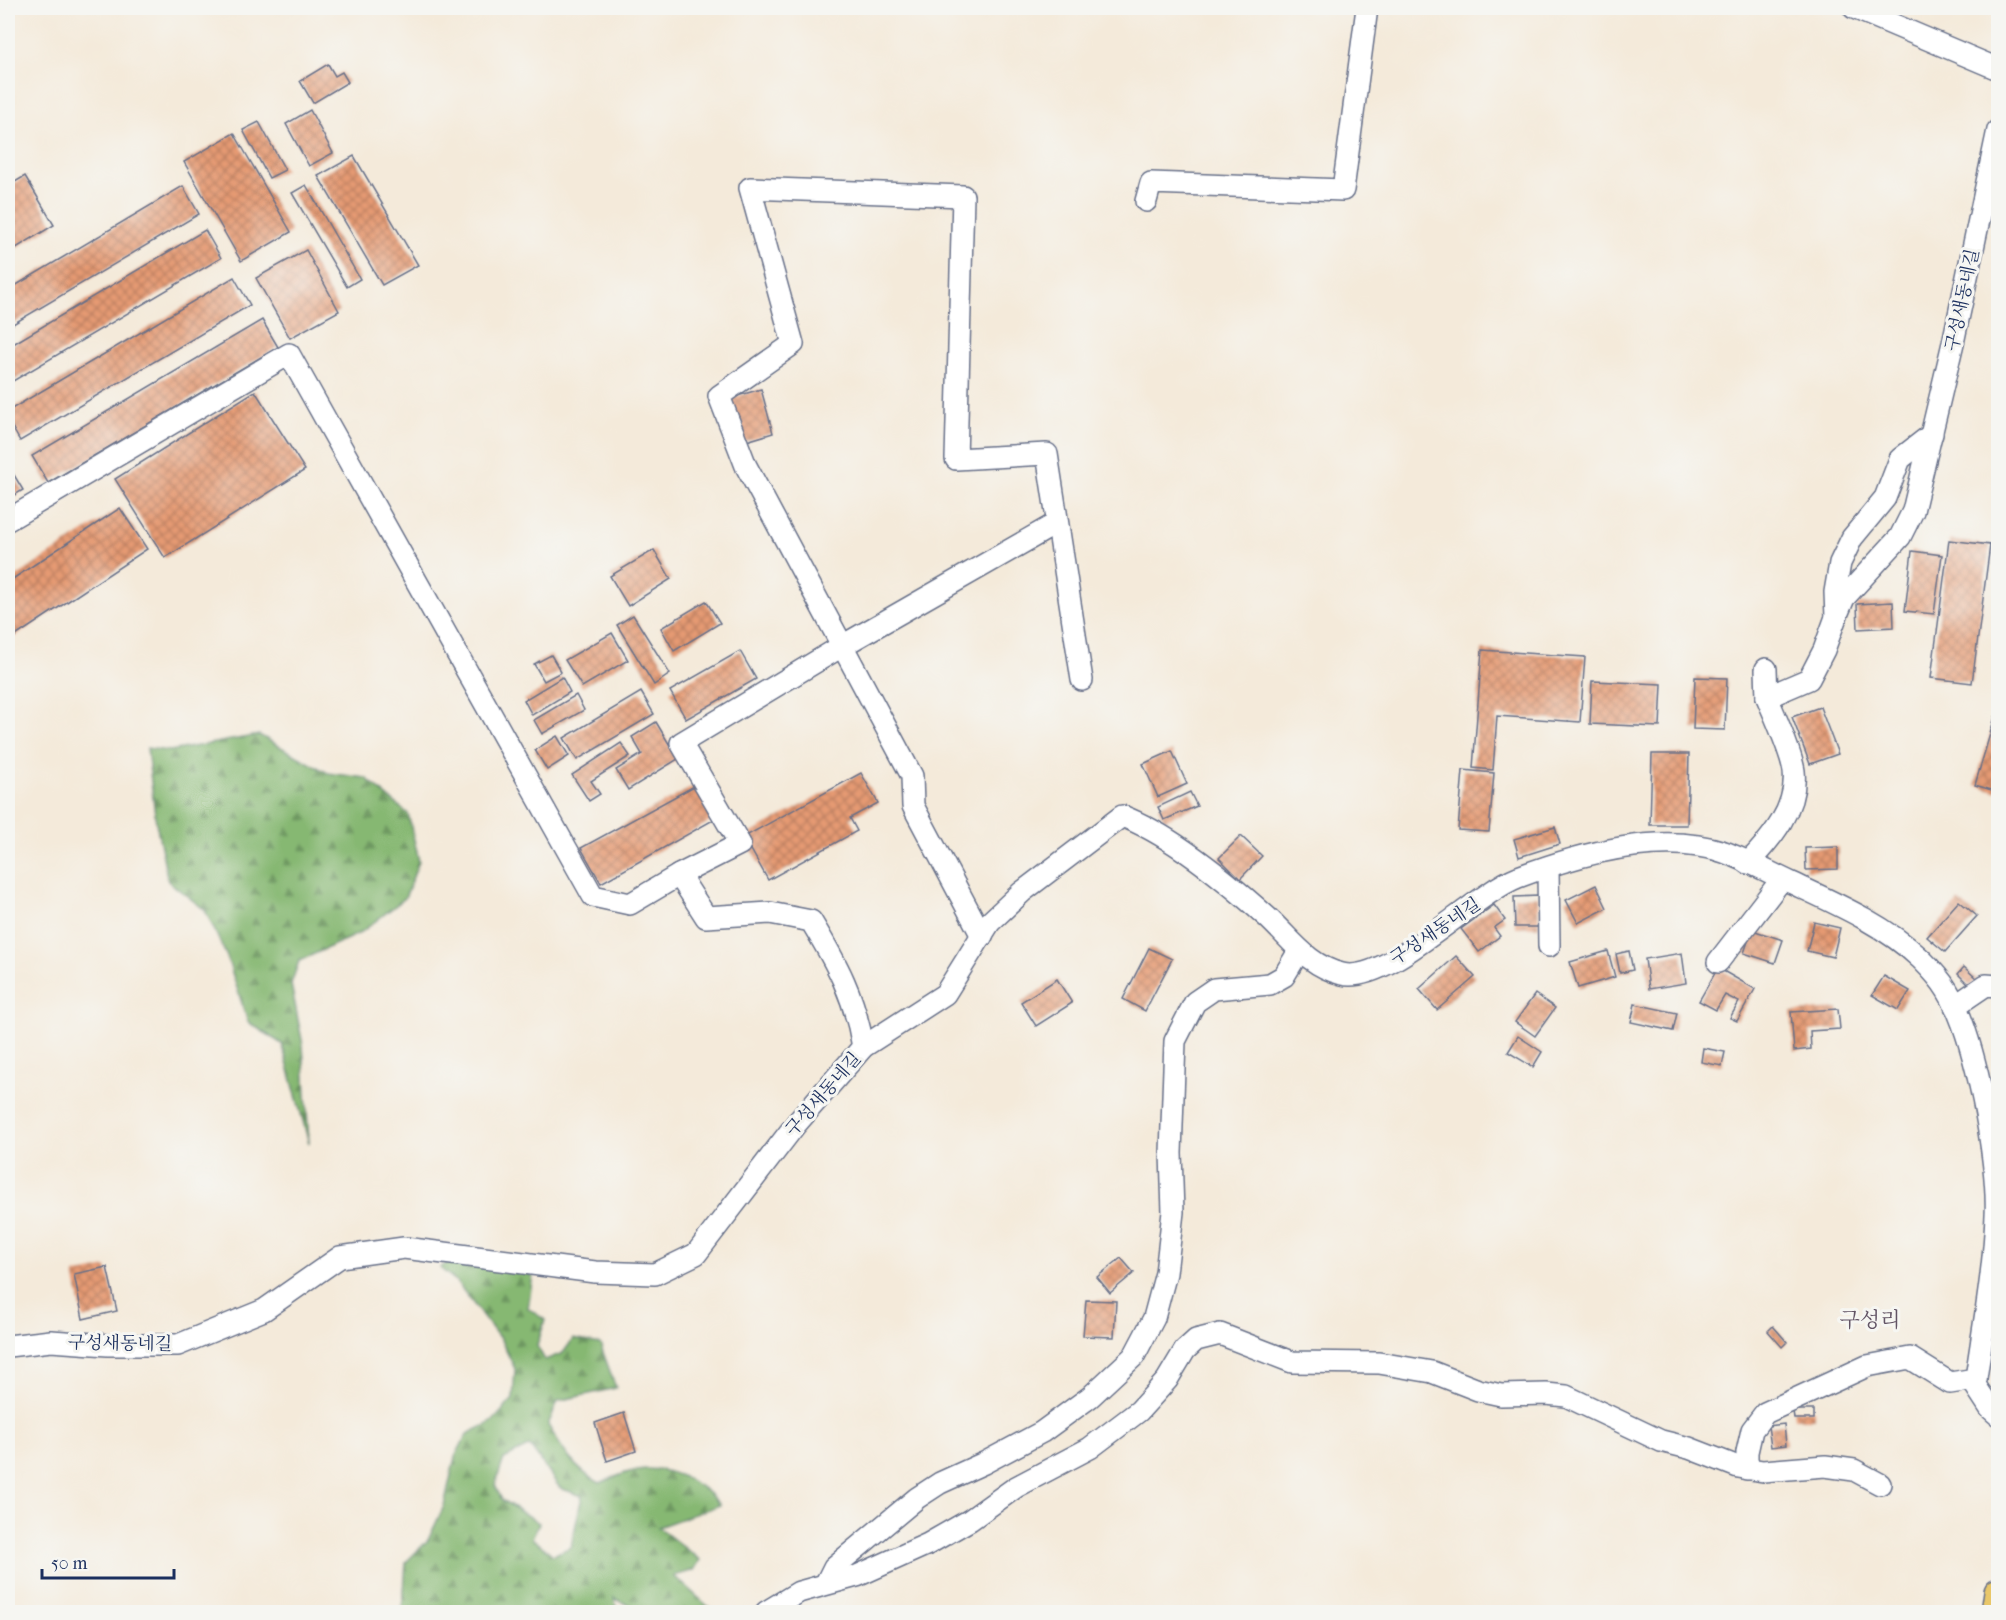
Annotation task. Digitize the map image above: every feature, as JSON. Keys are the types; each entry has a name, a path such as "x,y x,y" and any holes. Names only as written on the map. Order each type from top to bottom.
{"main road":[{"path":"1995,1612 1998,1592"}],"street":[{"path":"1146,201 1151,183 1343,190 1367,8"},
{"path":"1854,8 1998,69"},
{"name":"구성새동네길","path":"1767,697 1809,679 1824,650 1844,598 1900,537 1913,511 1998,130"},
{"path":"982,936 913,806 912,776 746,466 719,396 793,344 750,188 963,196 956,459 1047,454 1082,680"},
{"path":"8,520 289,354 593,896 630,904 679,875 740,844 681,743 842,646 1058,523"},
{"name":"구성새동네길","path":"1836,616 1835,592 1840,563 1852,538 1885,498 1900,459 1932,434"},
{"path":"1748,863 1768,842 1785,818 1794,771 1767,697 1766,669"},
{"name":"구성새동네길","path":"8,1346 51,1341 108,1345 178,1345 264,1310 340,1257 404,1248 595,1272 655,1274 696,1254 796,1124 863,1047 945,994 990,922 1022,892 1122,816 1150,827 1188,854 1267,917 1307,959 1344,975 1390,963 1515,878 1618,847 1676,843 1724,852 1888,932 1921,960 1947,990 1965,1029 1986,1117 1996,1180 1996,1216 1976,1378"},
{"path":"1548,868 1550,946"},
{"path":"679,875 706,917 770,914 811,921 840,968 858,1013 863,1047"},
{"path":"1718,962 1782,879"},
{"path":"826,1583 834,1567 917,1498 940,1483 1042,1432 1090,1397 1134,1356 1154,1318 1168,1253 1173,1212 1171,1153 1174,1041 1195,1002 1214,989 1270,984 1284,976 1299,951"},
{"path":"1954,1006 1986,985 1998,986"},
{"path":"766,1612 799,1592 857,1576 928,1544 970,1520 1016,1487 1090,1448 1139,1411 1167,1380 1185,1350 1196,1340 1220,1334 1292,1362 1379,1363 1432,1371 1478,1390 1502,1395 1566,1396 1661,1441 1747,1468 1764,1471 1825,1466 1854,1470 1880,1484"},
{"path":"1747,1468 1747,1452 1752,1430 1765,1413 1868,1366 1910,1358 1950,1383 1976,1378 1975,1384 1990,1408 1998,1415"}],"green space":[{"path":"259,735 328,773 366,778 408,814 419,861 405,898 360,933 299,961 291,984 303,1045 309,1143 282,1044 248,1022 227,957 205,910 168,881 156,823 147,748 170,751"},
{"path":"450,1261 533,1275 528,1308 545,1320 537,1346 545,1360 563,1353 573,1339 600,1344 616,1388 558,1401 548,1425 576,1465 600,1483 638,1470 660,1470 689,1480 714,1498 720,1505 658,1527 700,1560 694,1570 674,1576 710,1608 703,1612 646,1609 634,1607 614,1598 618,1612 400,1612 403,1605 406,1562 428,1540 444,1506 455,1457 467,1434 492,1422 513,1399 515,1369 501,1340 456,1281 440,1268","holes":["530,1446 560,1488 582,1496 571,1547 553,1555 532,1538 539,1523 502,1500 495,1485 504,1459"]}],"building":[{"path":"328,64 335,76 342,72 348,82 313,103 300,81"},
{"path":"310,110 333,153 309,166 286,124"},
{"path":"259,122 285,170 269,178 243,130"},
{"path":"234,133 291,232 241,261 184,162"},
{"path":"354,156 418,265 382,285 318,176"},
{"path":"25,176 54,225 8,253 8,186"},
{"path":"306,185 360,279 347,287 292,193"},
{"path":"183,186 199,214 8,327 8,290"},
{"path":"205,230 221,258 8,384 8,347"},
{"path":"306,250 339,311 290,338 256,278"},
{"path":"234,277 250,305 20,441 8,420 8,411"},
{"path":"262,320 278,347 48,483 32,456"},
{"path":"761,389 773,433 740,443 727,399"},
{"path":"255,391 305,470 165,558 115,479"},
{"path":"14,475 23,490 8,499 8,478"},
{"path":"120,508 147,549 8,641 8,582"},
{"path":"1949,540 1990,545 1972,683 1931,678"},
{"path":"654,550 671,579 628,606 610,576"},
{"path":"1912,551 1942,555 1934,614 1905,611"},
{"path":"706,601 720,623 674,651 661,628"},
{"path":"1893,602 1894,627 1858,629 1857,604"},
{"path":"633,615 670,674 654,685 617,625"},
{"path":"612,633 628,660 582,687 565,660"},
{"path":"1482,650 1585,657 1580,722 1497,716 1493,770 1473,768"},
{"path":"740,651 756,679 686,719 670,691"},
{"path":"551,655 561,672 544,681 534,664"},
{"path":"562,677 570,692 532,715 524,700"},
{"path":"1695,677 1727,678 1725,730 1693,729"},
{"path":"1592,681 1662,684 1660,727 1590,724"},
{"path":"641,692 654,714 577,760 564,738"},
{"path":"576,695 584,710 542,734 534,720"},
{"path":"1820,707 1838,754 1810,764 1792,717"},
{"path":"1995,717 1998,718 1998,792 1975,785"},
{"path":"656,722 678,759 628,790 616,770 642,754 632,737"},
{"path":"557,736 569,756 547,770 535,750"},
{"path":"621,743 630,756 591,781 600,794 589,801 572,775"},
{"path":"1172,751 1187,784 1158,797 1143,764"},
{"path":"1652,754 1689,754 1687,825 1650,825"},
{"path":"1463,770 1494,773 1489,832 1458,830"},
{"path":"861,773 878,803 850,818 857,831 768,880 744,837"},
{"path":"696,785 715,819 601,883 581,848"},
{"path":"1190,792 1197,806 1164,820 1158,807"},
{"path":"1555,827 1560,844 1519,857 1514,839"},
{"path":"1241,836 1262,856 1240,879 1219,858"},
{"path":"1838,847 1838,869 1806,870 1805,848"},
{"path":"1596,885 1607,908 1578,923 1566,900"},
{"path":"1538,896 1539,927 1515,927 1514,897"},
{"path":"1959,901 1977,916 1945,952 1927,937"},
{"path":"1494,905 1505,920 1494,928 1500,936 1479,952 1461,929"},
{"path":"1814,922 1840,928 1833,957 1807,951"},
{"path":"1752,930 1783,940 1775,963 1744,953"},
{"path":"1149,948 1172,959 1145,1011 1123,999"},
{"path":"1608,951 1615,977 1578,988 1570,962"},
{"path":"1629,951 1633,970 1620,973 1616,954"},
{"path":"1682,953 1686,983 1649,989 1645,959"},
{"path":"1456,956 1475,977 1437,1010 1419,989"},
{"path":"1964,967 1977,979 1970,986 1958,974"},
{"path":"1718,968 1755,989 1737,1021 1730,1018 1739,1002 1725,995 1716,1010 1699,1001"},
{"path":"1884,976 1910,991 1898,1010 1872,995"},
{"path":"1057,979 1072,1003 1036,1026 1021,1002"},
{"path":"1535,994 1555,1008 1535,1036 1515,1022"},
{"path":"1635,1004 1677,1013 1673,1031 1631,1022"},
{"path":"1838,1009 1840,1029 1810,1031 1811,1049 1794,1051 1791,1012"},
{"path":"1518,1036 1542,1052 1533,1067 1508,1052"},
{"path":"1703,1048 1725,1052 1722,1066 1701,1062"},
{"path":"1121,1258 1134,1273 1110,1293 1097,1277"},
{"path":"107,1267 117,1311 83,1319 74,1274"},
{"path":"1086,1300 1116,1301 1114,1337 1083,1336"},
{"path":"1773,1326 1787,1342 1782,1347 1768,1331"},
{"path":"1793,1410 1814,1410 1814,1419 1794,1419"},
{"path":"624,1413 636,1451 607,1461 595,1423"},
{"path":"1784,1424 1786,1445 1771,1447 1768,1426"}],"district":[{"name":"구성리","path":"1870,1320"}]}
